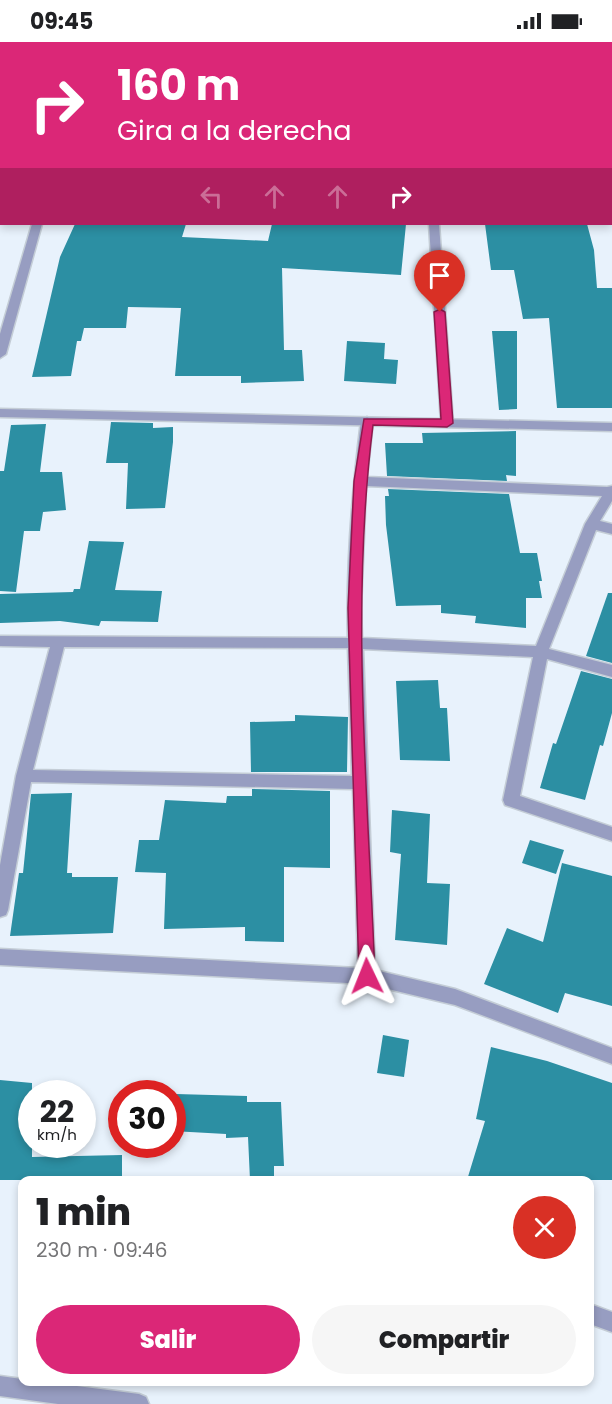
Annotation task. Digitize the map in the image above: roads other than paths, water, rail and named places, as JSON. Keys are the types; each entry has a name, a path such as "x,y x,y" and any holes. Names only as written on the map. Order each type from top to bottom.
{"street":[{"path":"0,354 37,225"},
{"path":"434,225 447,423"},
{"path":"0,413 612,427"},
{"path":"367,976 354,608 360,481 368,421"},
{"path":"360,481 611,491 592,524 541,652 511,800 612,834"},
{"path":"592,524 612,529"},
{"path":"0,641 356,643 541,652 612,671"},
{"path":"0,910 24,776 58,642"},
{"path":"24,776 361,783"},
{"path":"0,957 367,976 455,997 612,1056"},
{"path":"594,1315 612,1322"},
{"path":"0,1386 139,1404"}]}
